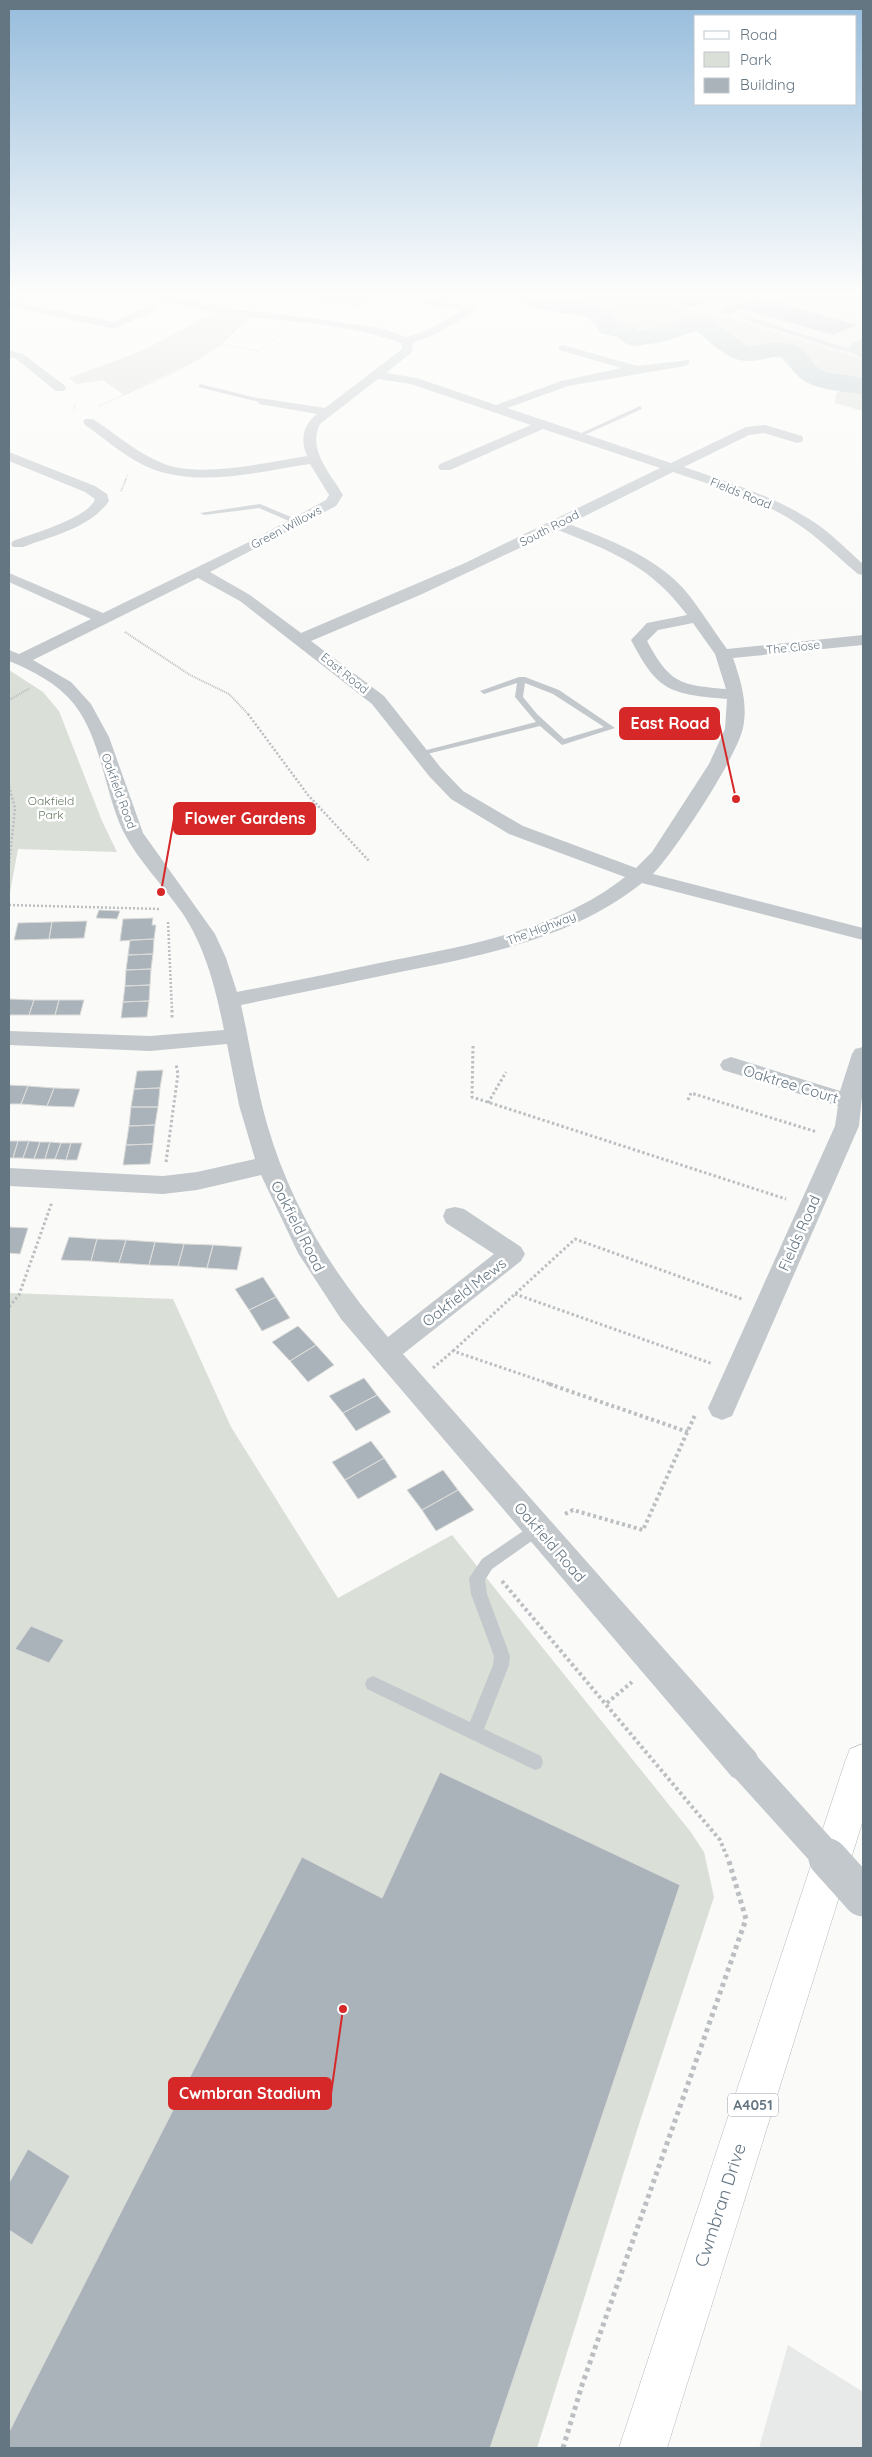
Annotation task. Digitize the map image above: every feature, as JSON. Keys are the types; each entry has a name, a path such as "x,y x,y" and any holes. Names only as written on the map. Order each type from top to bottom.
{"main road":[{"name":"Cwmbran Drive","path":"643,2448 863,1762"}],"street":[{"path":"313,410 328,412"},
{"name":"Green Willows","path":"14,657 198,572 299,522 331,503 336,495 314,459 309,446 308,430 331,410"},
{"name":"Fields Road","path":"501,410 733,488 780,509 809,525 863,571"},
{"path":"90,415 151,463 177,472 207,472 314,459"},
{"path":"445,468 543,424"},
{"name":"South Road","path":"301,639 419,591 746,431 766,429 797,438"},
{"path":"9,456 90,489 97,493 102,501 94,511 84,517 12,544"},
{"name":"The Highway","path":"228,1001 491,946 535,932 577,916 616,894 639,876 659,856 718,764 734,729 736,695 723,654 677,591 658,573 637,559 612,546 556,524"},
{"name":"East Road","path":"198,572 231,589 301,639 378,700 435,772 458,795 486,814 516,830 639,876 863,934"},
{"path":"9,578 102,618"},
{"path":"696,618 653,626 639,640 650,662 664,680 692,690 736,695"},
{"name":"The Close","path":"723,654 863,640"},
{"name":"Oakfield Road","path":"14,657 58,680 82,703 97,731 131,829 144,850 189,908 204,933 216,958 228,1001 256,1125 268,1165 294,1225 324,1277 350,1312 744,1765 863,1897"},
{"path":"9,1038 173,1043 202,1042 235,1036"},
{"name":"Fields Road","path":"722,1408 847,1126 852,1086 863,1054"},
{"name":"Oaktree Court","path":"731,1065 850,1102"},
{"name":"Oakfield Road","path":"9,1177 163,1184 197,1181 268,1165"},
{"name":"Oakfield Mews","path":"386,1353 512,1254 455,1216"}],"lane":[{"path":"578,436 636,410"},
{"path":"204,513 260,506 299,522"},
{"path":"484,691 522,678 556,692 611,728 562,742 519,697 522,678"},
{"path":"422,754 542,723"},
{"path":"474,1733 501,1665 499,1646 476,1586 476,1578 487,1564 538,1528"},
{"path":"372,1684 535,1762"}],"path":[{"path":"90,415 100,410"},
{"path":"102,618 190,675 229,694 252,718 308,795 370,862"},
{"path":"9,786 15,808 9,864"},
{"path":"9,905 168,909"},
{"path":"473,1046 472,1097 811,1207"},
{"path":"488,1103 506,1072"},
{"path":"688,1100 691,1093 841,1138"},
{"path":"9,1308 19,1295 60,1180"},
{"path":"412,1382 453,1351 575,1239 766,1308"},
{"path":"515,1294 738,1372"},
{"path":"453,1351 688,1432"},
{"path":"538,1528 572,1510 643,1530 688,1432 701,1398 722,1408"},
{"path":"487,1564 720,1840 727,1854 746,1919 582,2385 563,2448"}],"shaded area":[{"path":"788,2345 863,2392 863,2448 759,2448"}],"green space":[{"name":"Oakfield Park","path":"9,670 43,692 59,711 102,821 117,852 18,849 9,898"},
{"path":"9,1293 173,1299 231,1427 338,1598 452,1535 690,1831 704,1852 714,1897 640,2121 537,2448 9,2448"}],"building":[{"path":"99,910 120,911 117,919 96,918"},
{"path":"153,918 152,925 156,925 154,939 120,941 123,919"},
{"path":"87,921 84,938 49,939 52,922"},
{"path":"52,922 49,939 14,940 18,923"},
{"path":"154,939 153,954 128,955 130,940"},
{"path":"153,954 151,969 126,970 128,955"},
{"path":"151,969 150,985 125,986 126,970"},
{"path":"150,985 149,1001 123,1002 125,986"},
{"path":"9,999 34,1000 29,1015 9,1015"},
{"path":"34,1000 59,1000 55,1015 29,1015"},
{"path":"59,1000 84,1000 80,1015 55,1015"},
{"path":"149,1001 147,1017 121,1018 123,1002"},
{"path":"163,1070 160,1088 134,1089 137,1071"},
{"path":"9,1085 28,1086 21,1104 9,1104"},
{"path":"28,1086 54,1088 47,1106 21,1104"},
{"path":"54,1088 80,1089 74,1107 47,1106"},
{"path":"160,1088 158,1107 131,1107 134,1089"},
{"path":"131,1107 158,1107 155,1125 129,1126"},
{"path":"155,1125 153,1144 126,1145 129,1126"},
{"path":"9,1141 18,1141 13,1158 9,1158"},
{"path":"18,1141 29,1141 23,1158 13,1158"},
{"path":"29,1141 40,1142 34,1159 23,1158"},
{"path":"40,1142 50,1142 45,1159 34,1159"},
{"path":"50,1142 61,1143 55,1159 45,1159"},
{"path":"61,1143 71,1143 66,1160 55,1159"},
{"path":"71,1143 82,1143 77,1160 66,1160"},
{"path":"153,1144 150,1164 123,1165 126,1145"},
{"path":"9,1227 28,1228 20,1254 9,1253"},
{"path":"69,1237 97,1239 91,1261 61,1260"},
{"path":"97,1239 126,1240 119,1263 91,1261"},
{"path":"126,1240 155,1242 149,1265 119,1263"},
{"path":"155,1242 184,1244 178,1266 149,1265"},
{"path":"184,1244 213,1245 207,1268 178,1266"},
{"path":"213,1245 242,1247 237,1270 207,1268"},
{"path":"263,1277 276,1297 249,1310 235,1289"},
{"path":"276,1297 290,1318 262,1331 249,1310"},
{"path":"298,1326 316,1345 290,1361 272,1342"},
{"path":"316,1345 334,1365 308,1382 290,1361"},
{"path":"364,1378 377,1395 343,1413 329,1396"},
{"path":"377,1395 391,1412 356,1431 343,1413"},
{"path":"371,1441 384,1458 345,1480 332,1462"},
{"path":"384,1458 397,1477 358,1499 345,1480"},
{"path":"443,1470 458,1490 422,1510 407,1490"},
{"path":"458,1490 474,1510 436,1531 422,1510"},
{"path":"31,1626 64,1640 49,1663 15,1649"},
{"path":"440,1772 680,1885 490,2448 9,2448 9,2432 302,1857 382,1898"},
{"path":"28,2149 70,2176 32,2245 9,2230 9,2183"}],"place":[{"name":"East Road","path":"736,799"},
{"name":"Flower Gardens","path":"161,892"},
{"name":"Cwmbran Stadium","path":"343,2009"}]}
